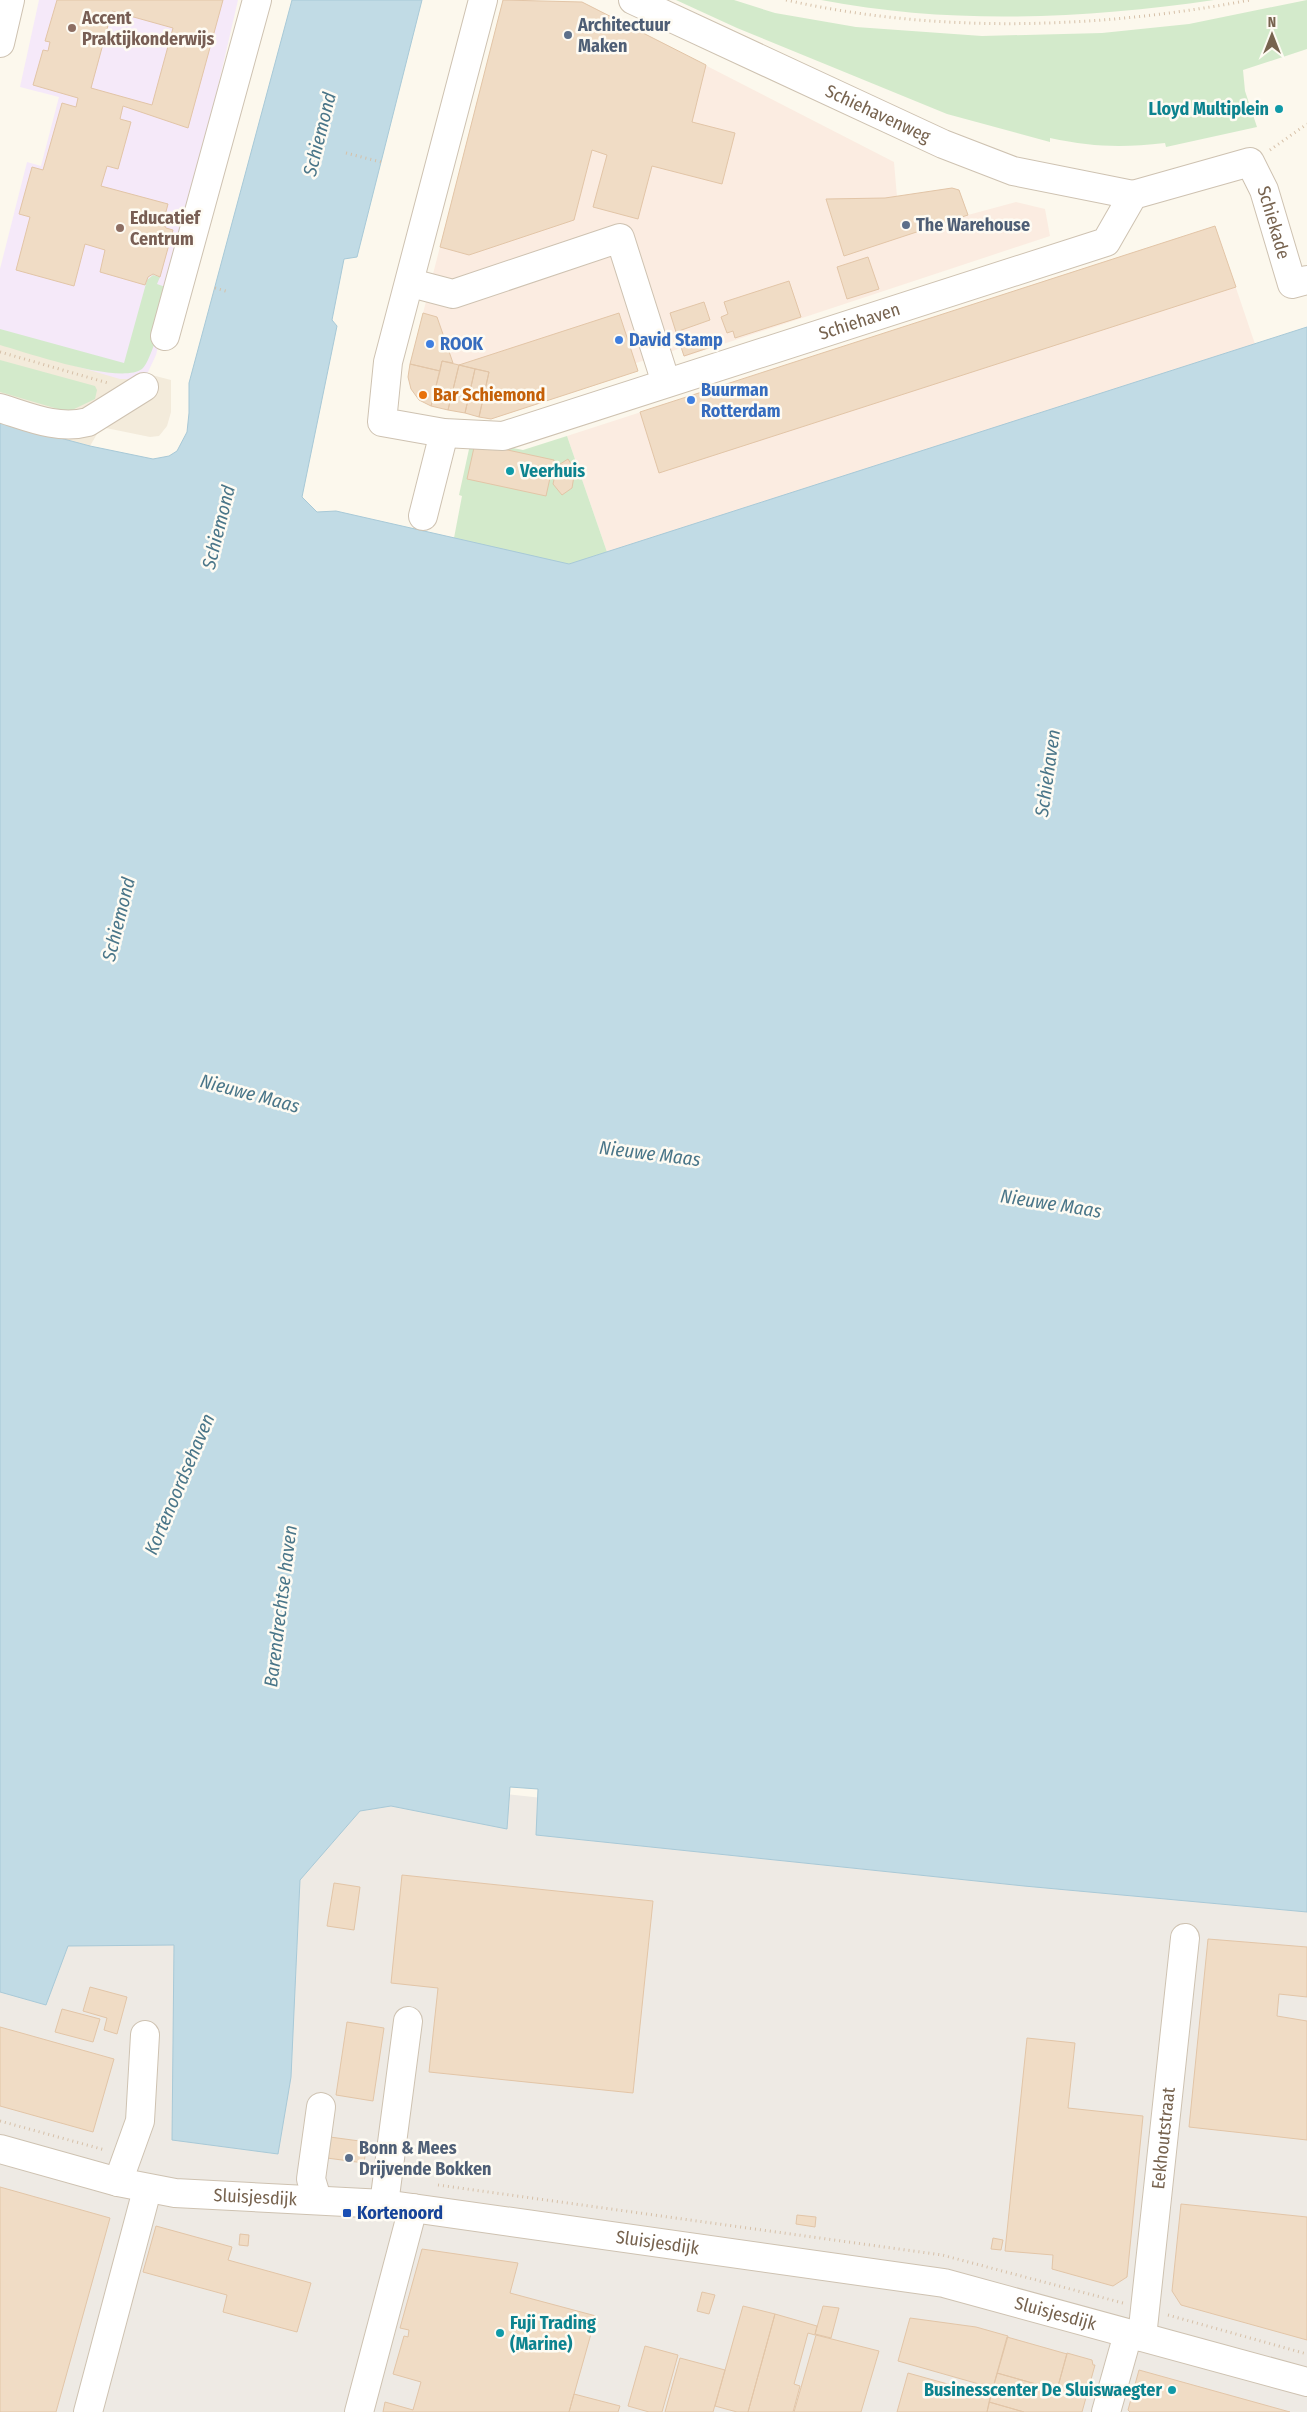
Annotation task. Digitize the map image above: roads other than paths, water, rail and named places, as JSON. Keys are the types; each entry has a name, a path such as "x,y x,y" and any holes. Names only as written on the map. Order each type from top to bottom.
{"street":[{"path":"0,43 10,0"},
{"path":"165,336 256,0"},
{"path":"423,516 444,432 382,422 388,362 411,283 483,0"},
{"name":"Schiehavenweg","path":"633,0 943,144 1014,171 1133,195"},
{"name":"Schiekade","path":"1133,195 1250,162 1275,186 1300,282"},
{"name":"Schiehaven","path":"444,432 503,436 1106,242 1133,195"},
{"path":"411,283 453,294 620,238 666,383"},
{"path":"0,408 55,424 79,425 88,422 144,387"},
{"name":"Eekhoutstraat","path":"1106,2412 1135,2336 1185,1938"},
{"path":"384,2204 408,2020"},
{"path":"118,2182 140,2121 145,2035"},
{"path":"317,2199 311,2179 321,2107"},
{"name":"Sluisjesdijk","path":"0,2149 147,2190 203,2195 317,2199 384,2204 944,2283 1307,2382"},
{"path":"88,2412 147,2190"},
{"path":"359,2412 413,2208"}],"water":[{"path":"292,0 422,0 357,257 344,259 332,320 337,326 302,497 317,512 336,511 569,564 1307,327 1307,1912 1024,1886 536,1835 538,1789 510,1787 507,1829 391,1806 360,1811 300,1880 291,2077 278,2154 172,2140 174,1945 68,1946 46,2005 0,1992 0,422 90,446 153,459 169,456 177,451 187,432 189,383"}],"place":[{"name":"Accent Praktijkonderwijs","path":"72,28"},
{"name":"Architectuur Maken","path":"568,35"},
{"name":"Lloyd Multiplein","path":"1279,109"},
{"name":"The Warehouse","path":"906,225"},
{"name":"Educatief Centrum","path":"120,228"},
{"name":"David Stamp","path":"619,340"},
{"name":"ROOK","path":"430,344"},
{"name":"Bar Schiemond","path":"423,395"},
{"name":"Buurman Rotterdam","path":"691,400"},
{"name":"Veerhuis","path":"510,471"},
{"name":"Bonn & Mees Drijvende Bokken","path":"349,2158"},
{"name":"Kortenoord","path":"347,2213"},
{"name":"Fuji Trading (Marine)","path":"500,2333"},
{"name":"Businesscenter De Sluiswaegter","path":"1172,2390"}],"water label":[{"name":"Schiemond","path":"319,134"},
{"name":"Schiemond","path":"218,527"},
{"name":"Schiemond","path":"118,919"},
{"name":"Nieuwe Maas","path":"250,1093"},
{"name":"Nieuwe Maas","path":"650,1153"},
{"name":"Nieuwe Maas","path":"1051,1203"},
{"name":"Kortenoordsehaven","path":"179,1484"},
{"name":"Barendrechtse haven","path":"280,1606"}]}
